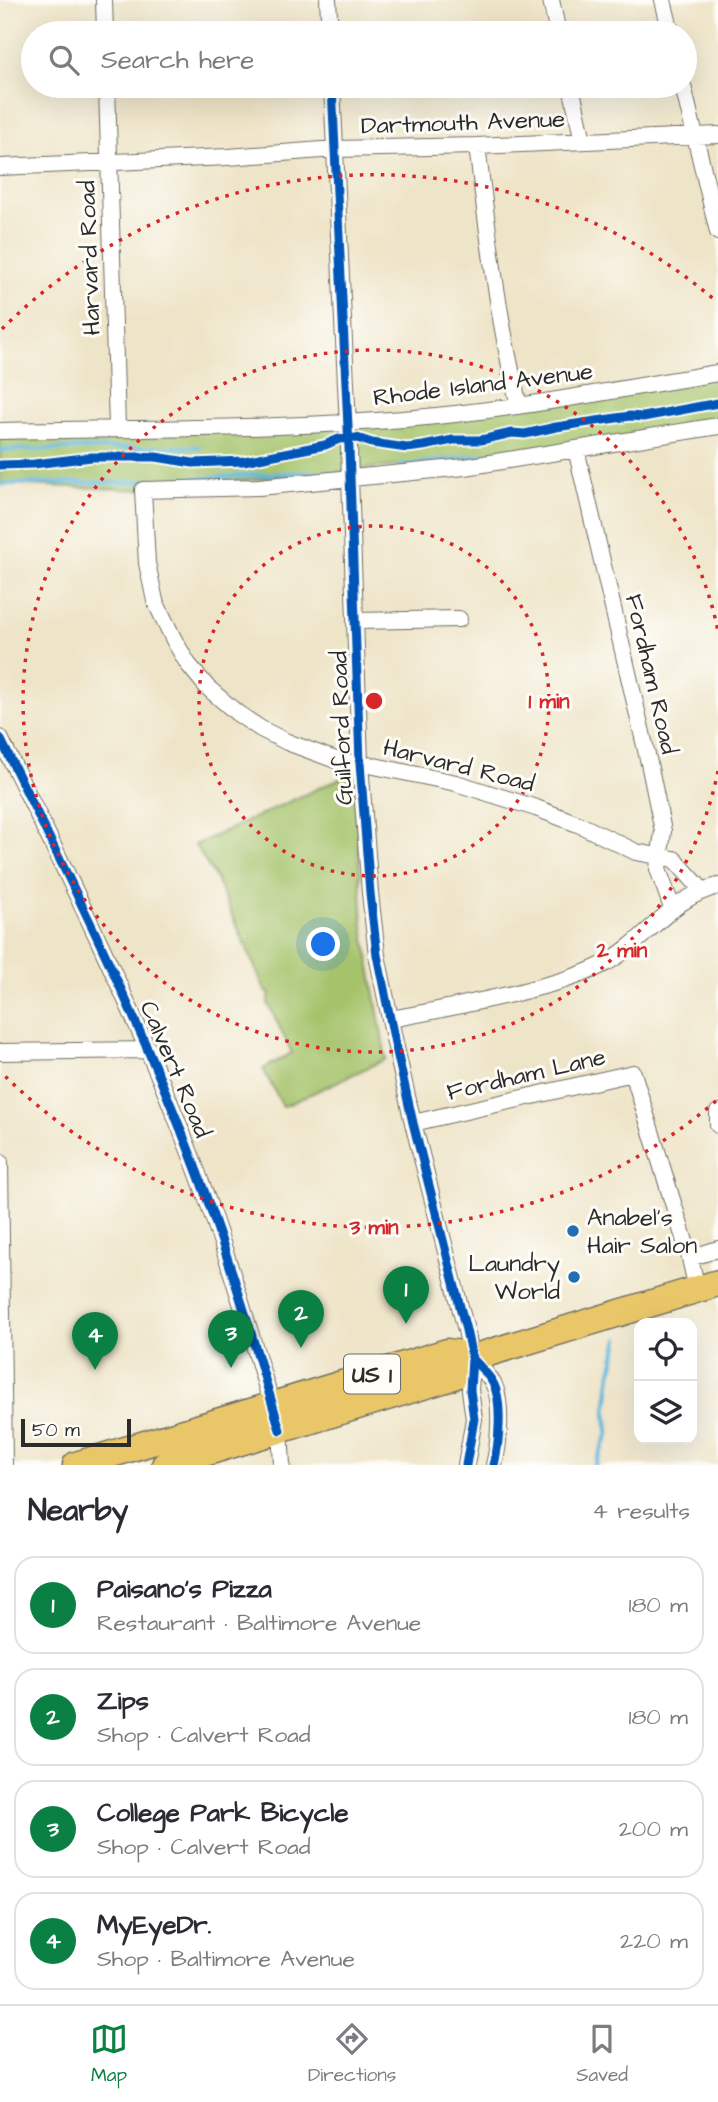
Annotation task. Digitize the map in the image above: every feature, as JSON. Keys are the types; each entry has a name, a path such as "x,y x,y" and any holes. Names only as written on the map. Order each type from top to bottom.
{"main road":[{"name":"US 1","path":"165,1465 276,1418 447,1352 472,1358 708,1287"},
{"name":"US 1","path":"76,1465 276,1418"}],"street":[{"path":"104,0 105,21"},
{"path":"328,0 329,21"},
{"path":"551,0 555,21"},
{"path":"663,0 668,21"},
{"name":"Harvard Road","path":"107,98 117,428"},
{"name":"Guilford Road","path":"333,98 360,763 371,904 377,955 413,1123 472,1358"},
{"path":"574,98 583,141"},
{"path":"686,98 718,232"},
{"name":"Dartmouth Avenue","path":"0,167 335,149 477,146 718,135"},
{"path":"477,146 498,305 519,406"},
{"name":"Rhode Island Avenue","path":"0,431 250,427 442,416 718,373"},
{"path":"350,480 465,467 718,426"},
{"name":"Fordham Road","path":"576,449 649,763 663,831 660,856"},
{"name":"Harvard Road","path":"350,480 259,487 143,490 147,563 155,601 188,664 225,704 261,729 287,742 341,762 360,763 456,783 578,824 636,852 660,856"},
{"path":"356,621 459,619"},
{"name":"Calvert Road","path":"2,746 116,976 190,1151 222,1239 276,1418 282,1465"},
{"path":"390,1019 552,984 604,964 639,941 672,908 710,888 674,859 660,856 658,869 672,908"},
{"path":"0,1052 149,1050"},
{"name":"Fordham Lane","path":"413,1123 633,1073 690,1258 708,1287"},
{"path":"718,1112 718,1125"},
{"path":"0,1162 4,1465"},
{"path":"690,1258 718,1249"},
{"path":"466,1465 474,1419 470,1391 472,1358"},
{"path":"472,1358 495,1388 499,1425 494,1465"}],"green space":[{"path":"718,373 718,426 576,449 143,490 0,484 0,439 117,433 308,430"},
{"path":"345,776 355,786 363,926 386,1059 283,1107 263,1069 292,1053 268,1003 270,993 266,992 216,879 195,845"}],"waterway":[{"path":"0,450 200,447"},
{"path":"399,466 508,452"},
{"path":"0,484 135,482 327,473"},
{"path":"595,1465 608,1434 606,1412 619,1339"}],"cycle path":[{"path":"333,98 360,763 370,893 377,955 395,1043 472,1358 470,1390 474,1419 466,1465"},
{"path":"0,465 92,457 156,457 193,463 244,461 325,445 339,439 357,438 407,448 453,440 481,440 512,433 525,434 630,416 643,417 718,403"},
{"path":"0,738 99,941 167,1096 226,1253 280,1430"},
{"path":"472,1358 489,1376 496,1391 499,1423 494,1465"}],"place":[{"name":"Anabel's Hair Salon","path":"573,1231"},
{"name":"Laundry World","path":"574,1277"},
{"name":"Paisano's Pizza","path":"406,1324"},
{"name":"Zips","path":"301,1348"},
{"name":"College Park Bicycle","path":"231,1368"},
{"name":"MyEyeDr.","path":"95,1370"}]}
